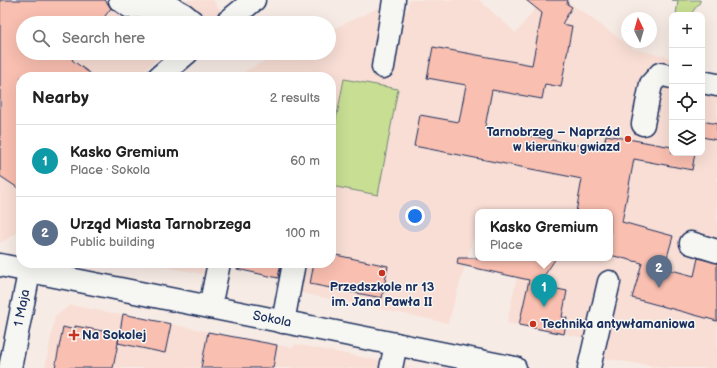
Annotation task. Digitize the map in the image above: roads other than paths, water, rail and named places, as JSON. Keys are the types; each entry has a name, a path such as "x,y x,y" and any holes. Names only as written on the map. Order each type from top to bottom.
{"street":[{"path":"120,0 130,7 169,6 185,16"},
{"path":"235,16 254,0"},
{"path":"383,67 394,0"},
{"path":"166,72 179,60"},
{"path":"643,124 651,84 660,74 669,76"},
{"path":"705,83 717,85"},
{"path":"691,244 717,251"},
{"name":"Sokola","path":"0,265 16,266"},
{"name":"1 Maja","path":"10,368 30,268"},
{"name":"Sokola","path":"34,268 210,307 505,367"},
{"path":"210,307 217,268"},
{"path":"283,322 293,268"},
{"path":"589,368 609,282"},
{"path":"391,368 396,344"}],"place":[{"name":"Tarnobrzeg – Naprzód w kierunku gwiazd","path":"628,139"},
{"name":"Przedszkole nr 13 im. Jana Pawła II","path":"382,273"},
{"name":"Urząd Miasta Tarnobrzega","path":"659,288"},
{"name":"Kasko Gremium","path":"544,307"},
{"name":"Technika antywłamaniowa","path":"533,324"},
{"name":"Na Sokolej","path":"74,335"}]}
